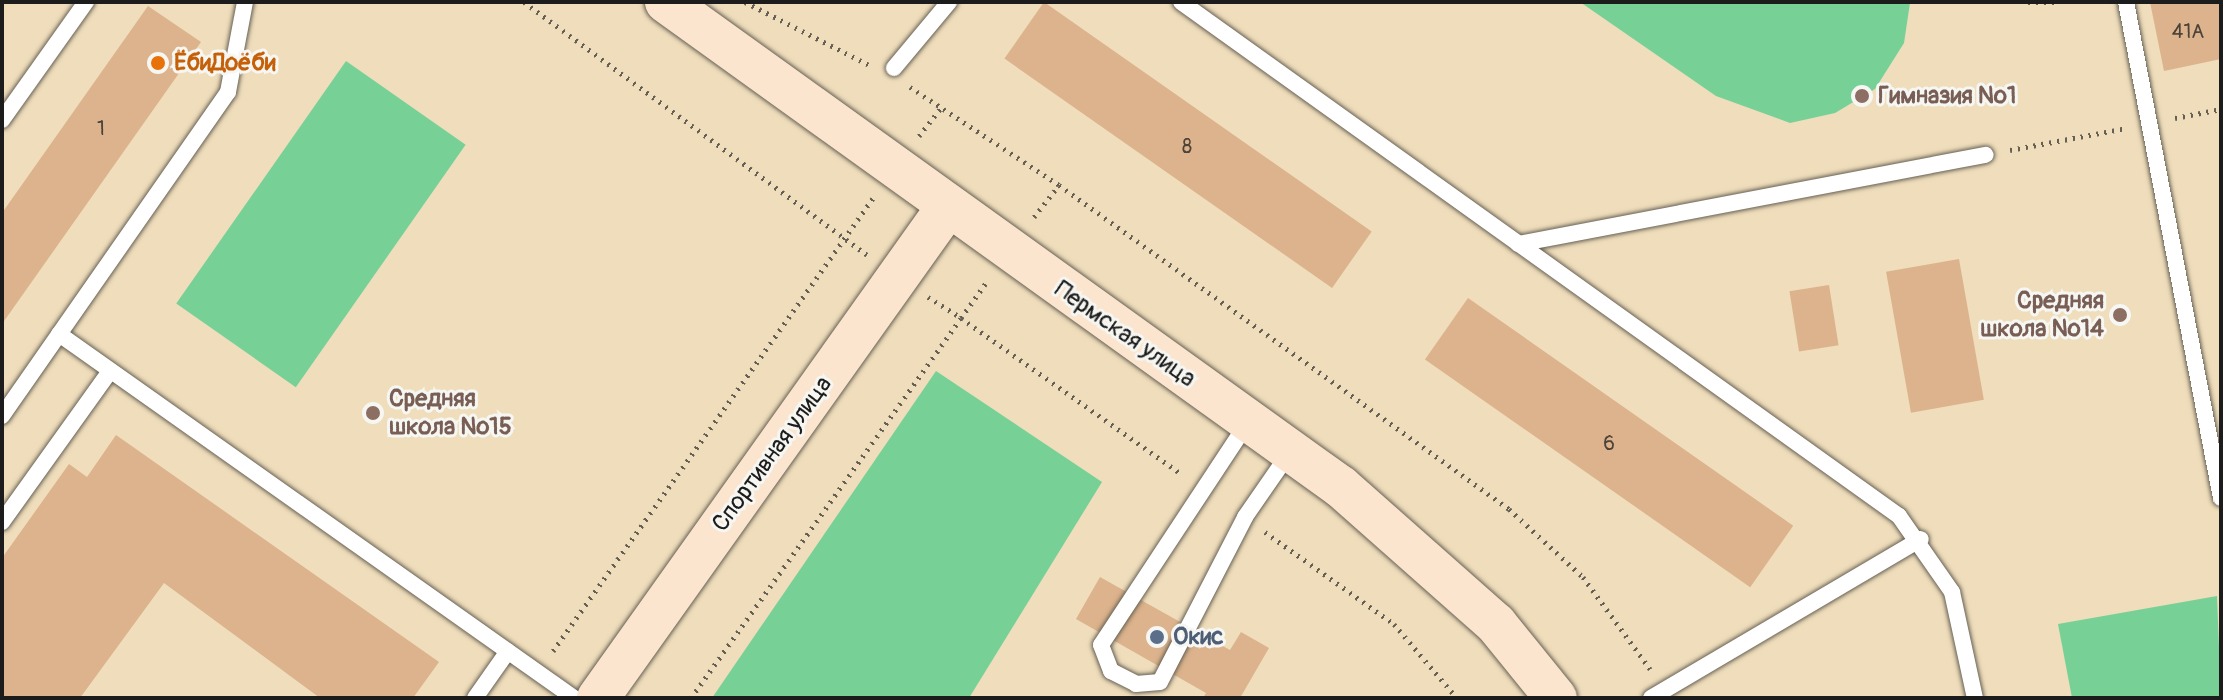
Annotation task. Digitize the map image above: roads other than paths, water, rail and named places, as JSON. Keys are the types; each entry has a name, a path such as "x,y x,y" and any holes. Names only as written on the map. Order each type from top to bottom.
{"street":[{"name":"Пермская улица","path":"666,2 946,209 1292,451 1443,572 1556,698"},
{"name":"Спортивная улица","path":"598,698 946,209"}],"lane":[{"path":"2,120 86,2"},
{"path":"2,416 228,92 245,2"},
{"path":"894,68 949,2"},
{"path":"1181,2 1921,539 1952,592 1975,698"},
{"path":"2126,2 2221,498"},
{"path":"1518,244 1986,155"},
{"path":"59,334 574,698"},
{"path":"2,522 110,371"},
{"path":"1249,420 1201,488 1101,645 1111,671 1136,684 1160,682 1245,517 1292,451"},
{"path":"1657,694 1921,539"},
{"path":"475,698 508,651"}],"place":[{"name":"ЁбиДоёби","path":"158,63"},
{"name":"Гимназия №1","path":"1862,96"},
{"name":"Средняя школа №14","path":"2120,315"},
{"name":"Средняя школа №15","path":"373,413"},
{"name":"Окис","path":"1157,637"}]}
